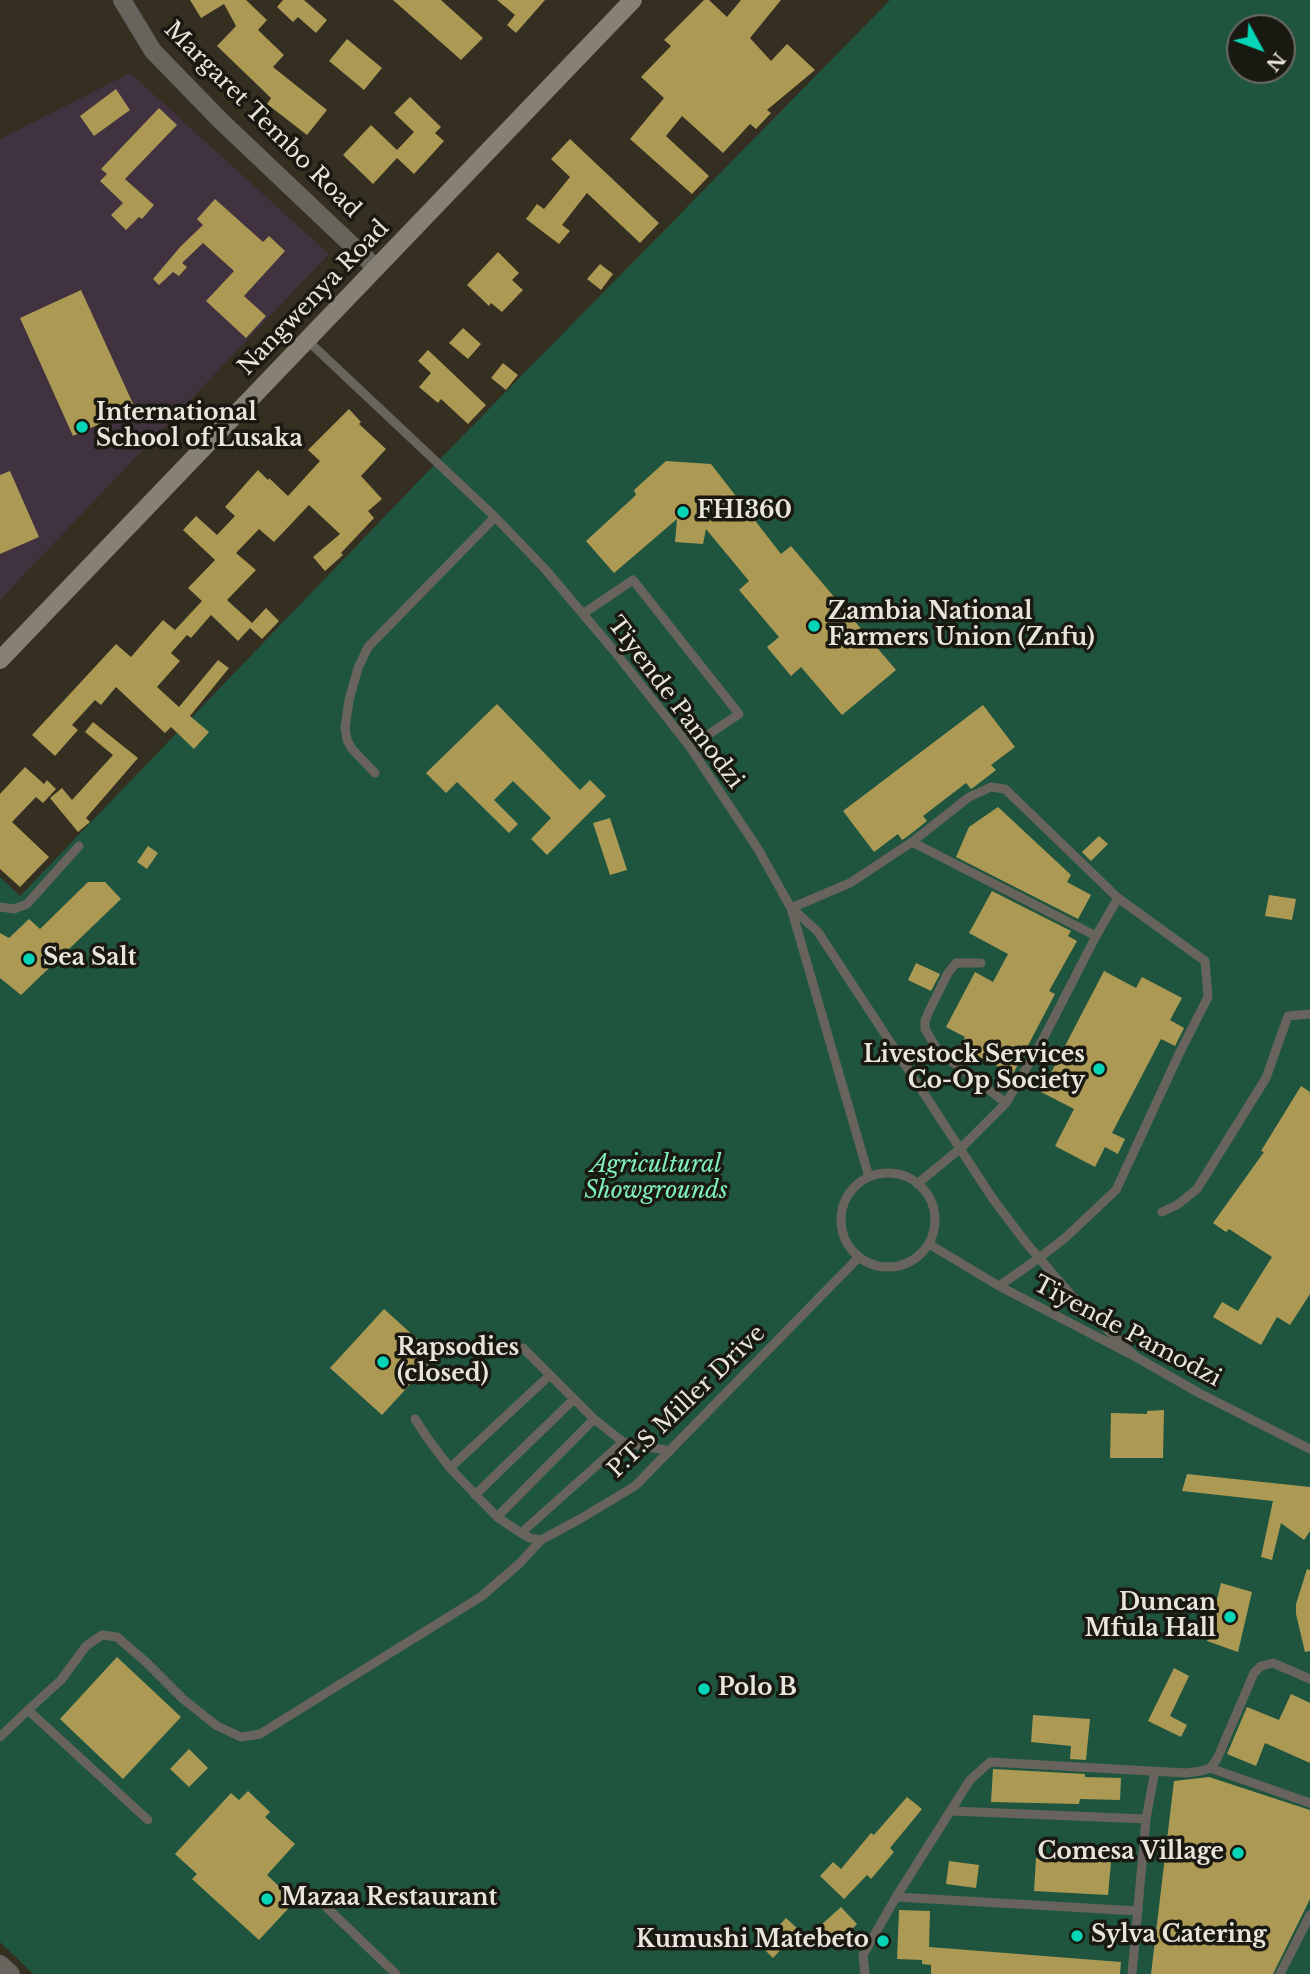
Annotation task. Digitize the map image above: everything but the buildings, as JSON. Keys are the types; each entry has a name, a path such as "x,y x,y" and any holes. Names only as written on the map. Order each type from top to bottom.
{"main road":[{"name":"Nangwenya Road","path":"0,660 634,0"}],"street":[{"name":"Margaret Tembo Road","path":"122,0 153,51 221,121 376,268"},
{"path":"0,1964 10,1974"}],"lane":[{"name":"Tiyende Pamodzi","path":"308,341 495,517 545,569 690,747 758,849 792,908 869,1177"},
{"path":"375,773 352,749 345,728 358,668 368,647 495,517"},
{"path":"583,613 634,580 739,714 690,747"},
{"path":"999,1286 1039,1258 1116,1190 1178,1054 1208,997 1205,961 1118,898 1005,789 991,787 969,797 912,842 850,883 792,908 818,932 993,1199 1039,1258 1072,1296 1136,1357"},
{"path":"912,842 1096,936"},
{"path":"0,907 13,909 27,904 79,846"},
{"path":"917,1184 961,1148 1006,1103 1118,898"},
{"path":"981,963 956,963 948,973 929,1012 925,1029 938,1051 1006,1103"},
{"path":"1162,1212 1177,1205 1197,1189 1266,1078 1288,1016 1310,1014"},
{"path":"889,1173 899,1175 917,1184 930,1201 935,1223 929,1244 916,1259 898,1266 877,1265 852,1251 843,1234 841,1214 853,1188 869,1177 889,1173"},
{"name":"Tiyende Pamodzi","path":"929,1244 999,1286 1310,1449"},
{"name":"P.T.S Miller Drive","path":"27,1710 61,1680 86,1646 102,1635 117,1637 183,1699 218,1726 242,1737 260,1734 482,1596 520,1563 541,1540 635,1486 859,1257"},
{"path":"523,1348 594,1419 623,1442 670,1451"},
{"path":"450,1468 550,1375"},
{"path":"475,1495 574,1399"},
{"path":"415,1419 450,1468 497,1517 530,1538 541,1540"},
{"path":"497,1517 594,1419"},
{"path":"521,1533 623,1442"},
{"path":"863,1973 863,1955 896,1897 970,1780 990,1762 1186,1773 1201,1771 1210,1768 1217,1759 1254,1673 1261,1666 1273,1663 1310,1679"},
{"path":"0,1737 27,1710 148,1819"},
{"path":"1210,1768 1310,1803"},
{"path":"1132,1974 1146,1819 1155,1771"},
{"path":"952,1811 1146,1819"},
{"path":"896,1897 1138,1911"},
{"path":"323,1903 396,1974"},
{"path":"1280,1974 1310,1915"}],"shaded area":[{"name":"International School of Lusaka","path":"130,73 329,254 0,600 0,139"}],"green space":[{"name":"Agricultural Showgrounds","path":"890,0 1310,0 1310,1974 33,1974 0,1942 0,877 20,896 437,462"}],"place":[{"name":"International School of Lusaka","path":"82,427"},
{"name":"FHI360","path":"683,512"},
{"name":"Zambia National Farmers Union (Znfu)","path":"814,626"},
{"name":"Sea Salt","path":"29,959"},
{"name":"Livestock Services Co-Op Society","path":"1099,1069"},
{"name":"Rapsodies (closed)","path":"383,1362"},
{"name":"Duncan Mfula Hall","path":"1230,1617"},
{"name":"Polo B","path":"704,1689"},
{"name":"Comesa Village","path":"1238,1853"},
{"name":"Mazaa Restaurant","path":"267,1899"},
{"name":"Sylva Catering","path":"1077,1936"},
{"name":"Kumushi Matebeto","path":"883,1941"}]}
